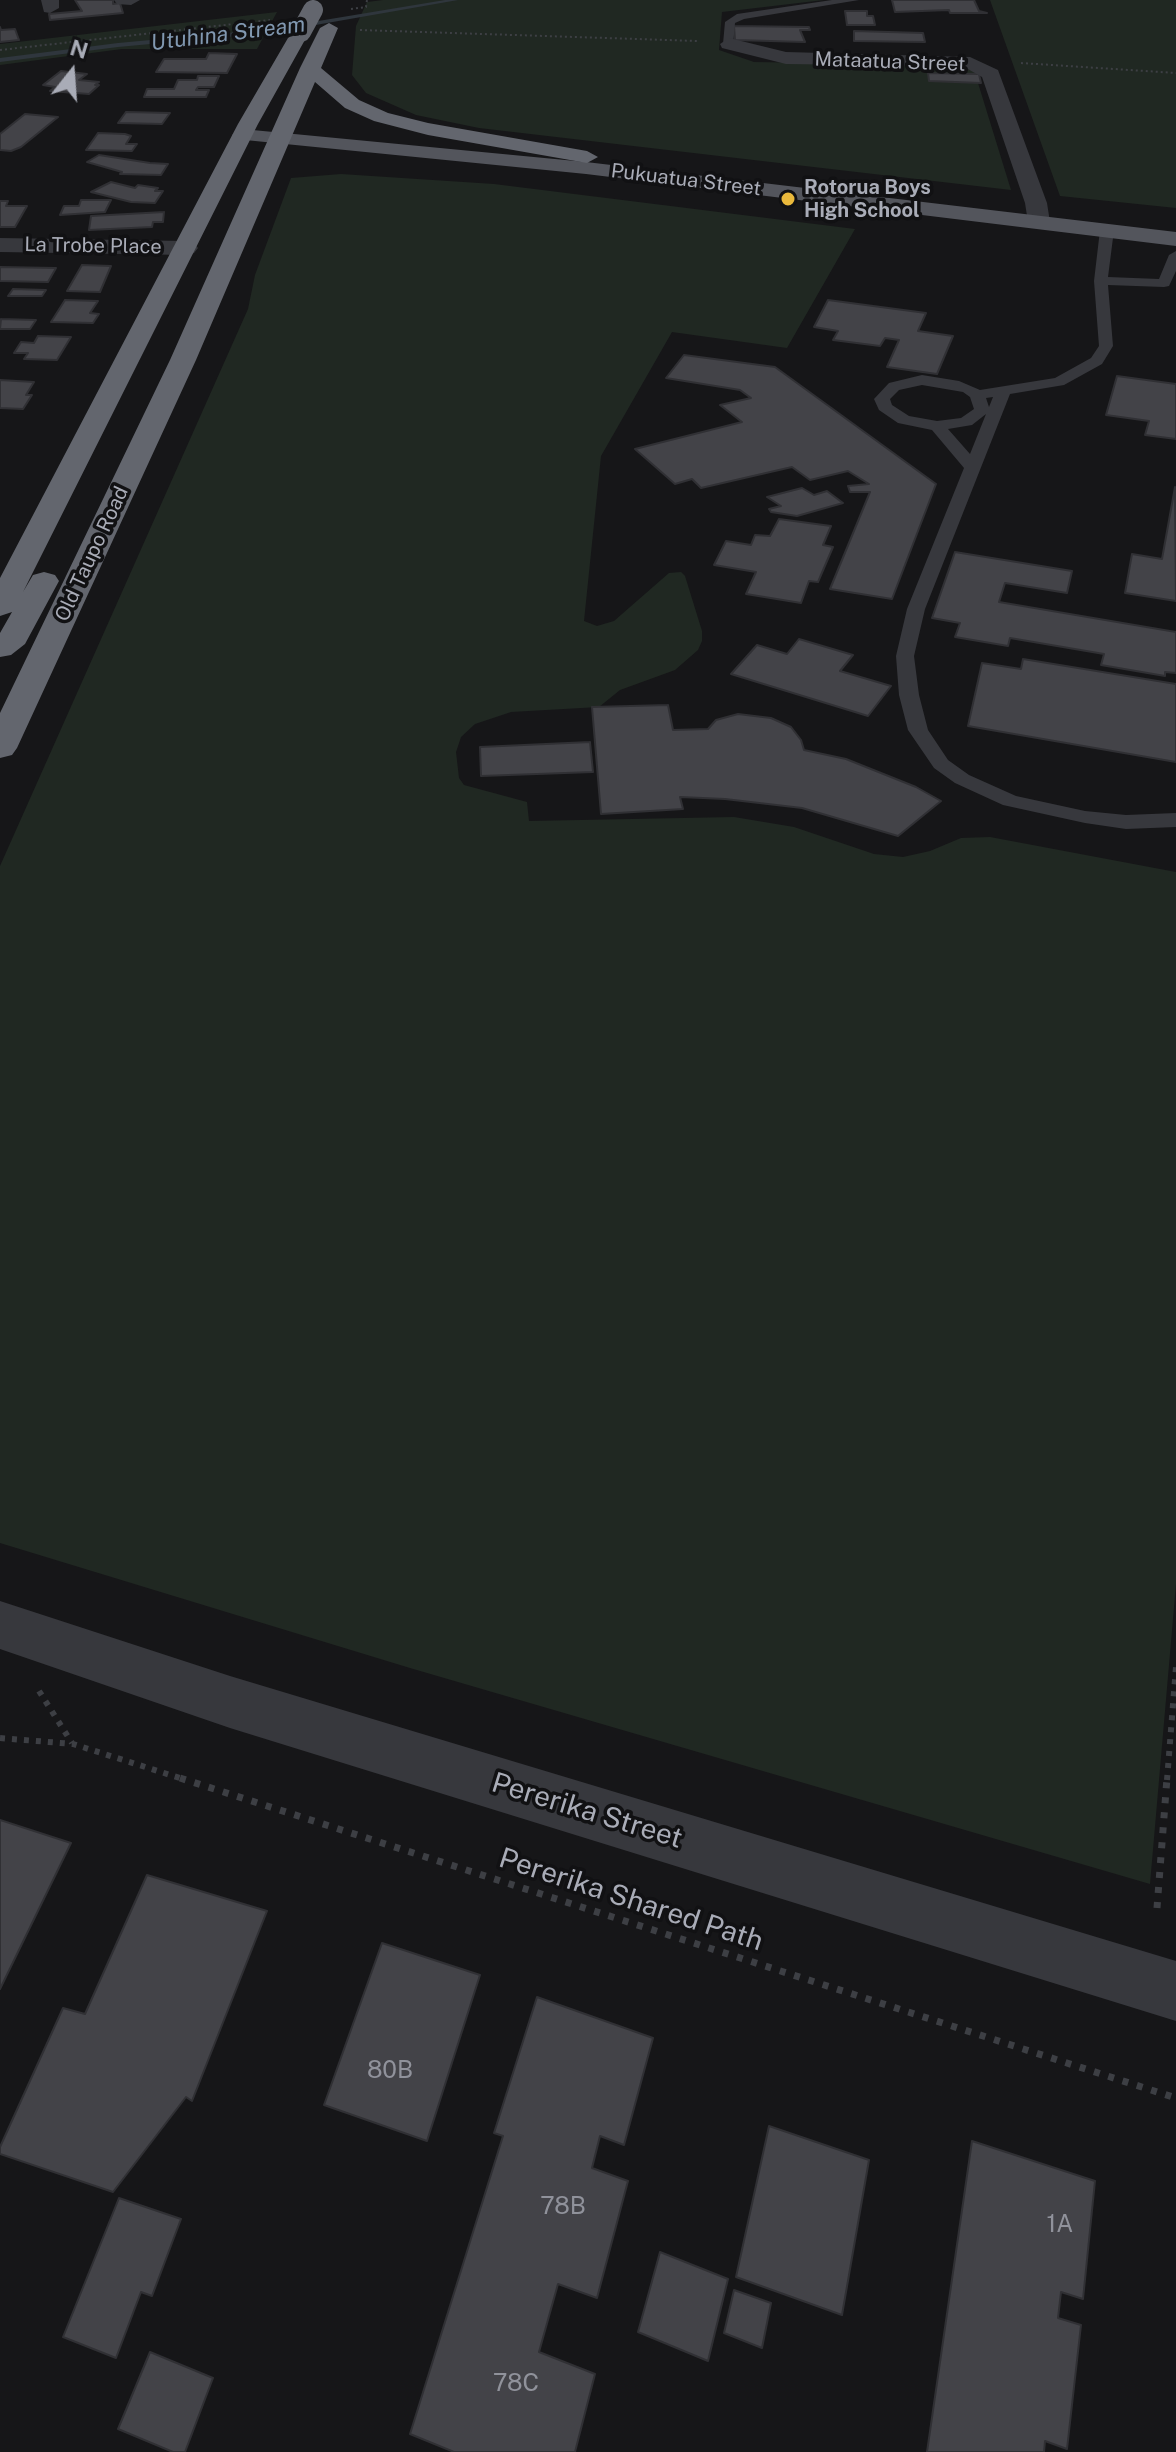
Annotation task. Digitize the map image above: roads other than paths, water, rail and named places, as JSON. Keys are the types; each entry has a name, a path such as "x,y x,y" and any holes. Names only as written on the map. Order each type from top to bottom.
{"highway":[{"path":"0,607 245,129 315,5"},
{"name":"Old Taupo Road","path":"0,748 183,360 310,68 329,28 347,6"},
{"path":"310,68 352,104 381,117 428,129 587,157"},
{"name":"Old Taupo Road","path":"183,360 176,343 176,333 205,262 202,253 186,248"},
{"path":"36,538 70,534 104,482 134,463"},
{"path":"0,648 14,637 49,575 87,567"}],"main road":[{"name":"Pukuatua Street","path":"245,129 1038,216 1176,226"},
{"name":"Pukuatua Street","path":"282,133 587,157 1038,216 1107,230 1176,239"}],"street":[{"path":"123,0 131,0"},
{"name":"Mataatua Street","path":"729,44 786,58 970,63 991,74 1038,216"},
{"name":"La Trobe Place","path":"0,245 186,248"},
{"name":"Pererika Street","path":"0,1625 230,1702 1176,1991"}],"lane":[{"path":"729,44 730,22 741,16 854,0"},
{"path":"977,395 982,410 976,417 966,422 937,426 904,420 892,414 882,399 894,386 922,380 954,384 977,395 1003,392 1059,382 1097,361 1106,346 1101,281 1107,230"},
{"path":"1101,281 1164,283 1176,255"},
{"path":"1003,392 916,609 905,656 909,695 918,730 941,764 962,779 1010,801 1126,822 1176,820"},
{"path":"937,426 973,468"}],"waterway":[{"name":"Utuhina Stream","path":"0,60 270,31 455,0"}],"place":[{"name":"Rotorua Boys High School","path":"788,199"}]}
